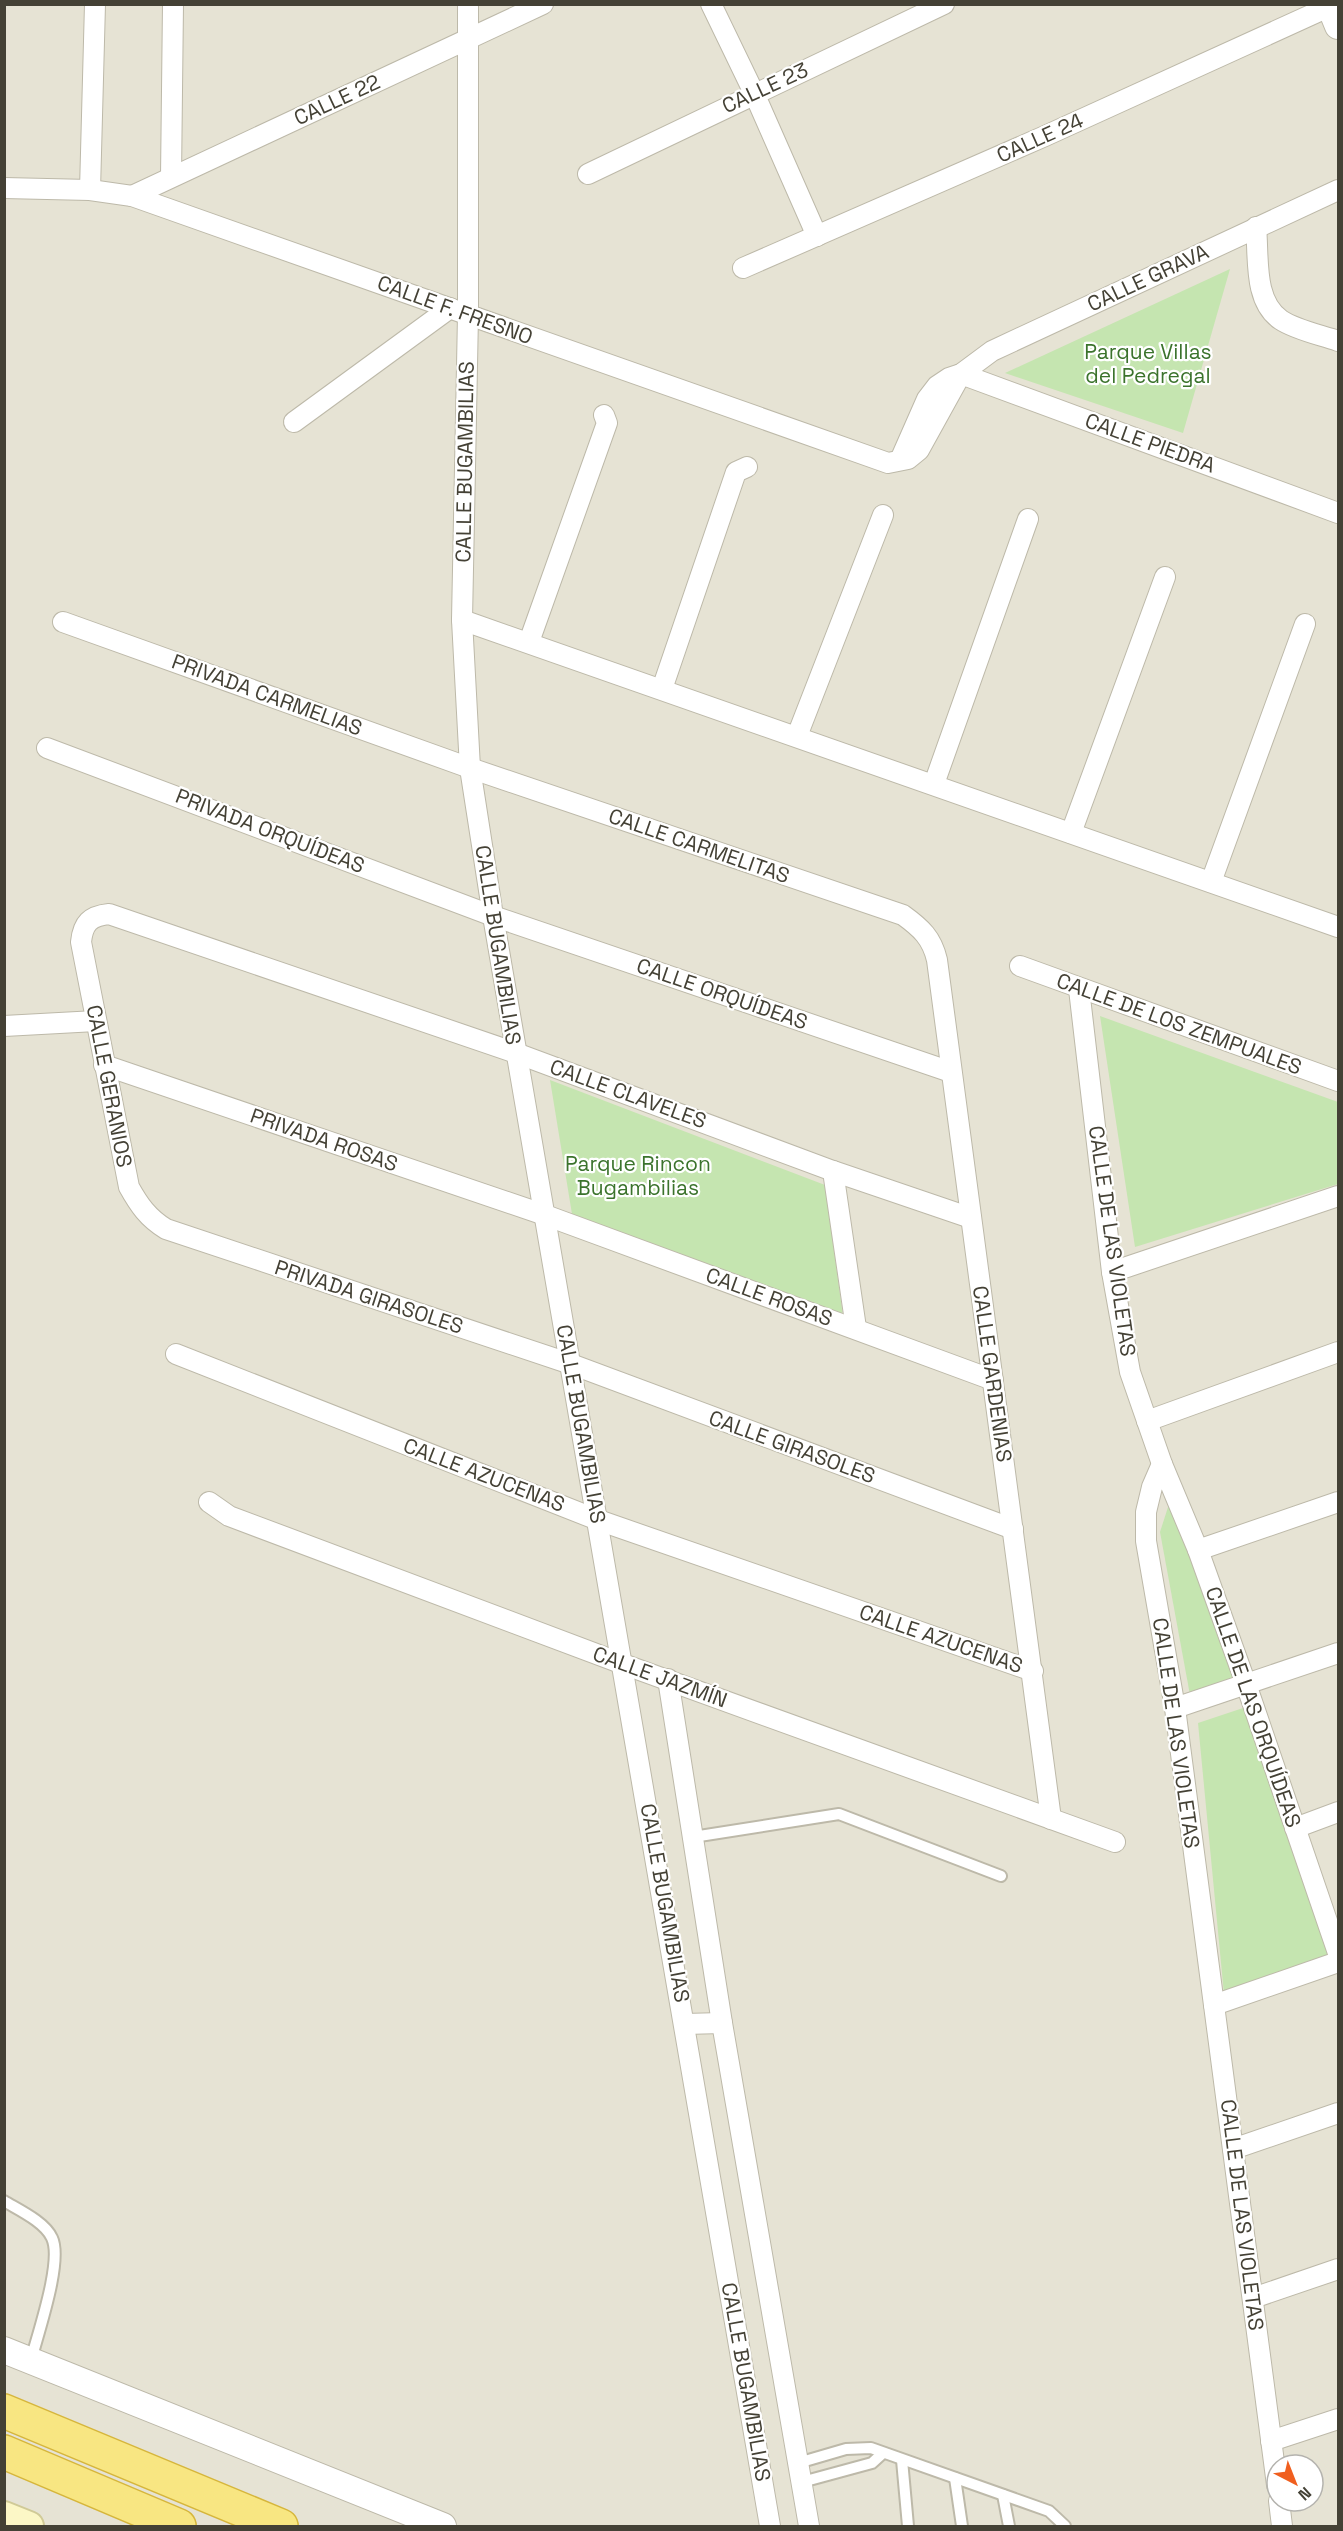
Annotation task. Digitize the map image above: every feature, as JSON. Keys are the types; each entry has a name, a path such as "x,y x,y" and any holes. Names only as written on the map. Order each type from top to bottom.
{"highway":[{"path":"4,2411 281,2526"},
{"path":"4,2452 179,2526"}],"main road":[{"path":"4,2516 29,2526"}],"street":[{"path":"90,190 95,4"},
{"name":"CALLE BUGAMBILIAS","path":"468,4 459,312 462,620 470,768 516,1053 686,2024 770,2526"},
{"name":"CALLE 22","path":"132,196 543,4"},
{"path":"711,4 754,93 817,236"},
{"name":"CALLE 23","path":"588,174 944,4"},
{"path":"171,177 174,5"},
{"name":"CALLE 24","path":"743,268 1333,10"},
{"name":"CALLE F. FRESNO","path":"4,188 90,190 132,196 882,461 899,463"},
{"name":"CALLE GRAVA","path":"899,463 919,450 961,374 993,351 1338,190"},
{"path":"1256,227 1261,292 1269,309 1282,321 1338,341"},
{"path":"294,422 459,312"},
{"name":"CALLE PIEDRA","path":"961,374 1338,513"},
{"path":"529,642 607,423 604,415"},
{"path":"662,689 736,472 747,467"},
{"path":"797,736 883,515"},
{"path":"934,784 1028,519"},
{"path":"1071,833 1165,577"},
{"path":"462,620 1338,927"},
{"name":"PRIVADA CARMELIAS","path":"63,622 470,768"},
{"path":"1210,882 1305,624"},
{"name":"PRIVADA ORQUÍDEAS","path":"47,748 319,848 493,916"},
{"name":"CALLE CARMELITAS","path":"470,768 903,915 925,932"},
{"name":"CALLE CLAVELES","path":"82,928 96,916 109,914 516,1053 833,1171 971,1218"},
{"name":"CALLE ORQUÍDEAS","path":"493,916 951,1072"},
{"name":"CALLE GERANIOS","path":"82,928 81,942 129,1187 138,1204 151,1220 166,1229"},
{"name":"CALLE GARDENIAS","path":"925,932 934,946 938,960 1051,1819"},
{"name":"CALLE DE LOS ZEMPUALES","path":"1020,966 1338,1081"},
{"name":"CALLE DE LAS VIOLETAS","path":"1079,989 1112,1272 1131,1372 1162,1464 1152,1486 1146,1512 1146,1541 1175,1708 1273,2453"},
{"path":"4,1026 96,1021"},
{"name":"PRIVADA ROSAS","path":"104,1065 545,1215"},
{"path":"833,1171 855,1328"},
{"path":"1112,1272 1338,1196"},
{"name":"CALLE ROSAS","path":"545,1215 993,1380"},
{"name":"PRIVADA GIRASOLES","path":"166,1229 571,1364"},
{"path":"1147,1421 1338,1352"},
{"name":"CALLE AZUCENAS","path":"176,1354 598,1520 1033,1671"},
{"name":"CALLE GIRASOLES","path":"571,1364 1013,1529"},
{"name":"CALLE DE LAS ORQUÍDEAS","path":"1162,1464 1198,1550 1338,1953"},
{"name":"CALLE JAZMÍN","path":"209,1502 229,1516 623,1664 1115,1842"},
{"path":"1198,1550 1338,1502"},
{"path":"1175,1708 1338,1653"},
{"name":"CALLE BUGAMBILIAS","path":"668,1679 722,2023 809,2526"},
{"path":"1295,1828 1338,1812"},
{"path":"1214,2005 1338,1962"},
{"path":"686,2024 722,2023"},
{"path":"1233,2149 1338,2113"},
{"path":"1253,2298 1338,2269"},
{"path":"4,2350 443,2526"},
{"path":"4,2358 31,2360"},
{"path":"1271,2441 1338,2419"}],"lane":[{"path":"693,1837 839,1814 1001,1876"},
{"path":"4,2201 35,2220 52,2236 57,2257 31,2360"},
{"path":"800,2473 846,2449 872,2448 1048,2511 1065,2526"},
{"path":"800,2473 872,2463 884,2453"},
{"path":"902,2460 908,2526"},
{"path":"956,2478 962,2526"},
{"path":"1003,2495 1009,2526"}],"shaded area":[{"path":"5,5 1338,5 1338,2526 5,2526"}],"green space":[{"name":"Parque Villas del Pedregal","path":"1230,269 1183,433 1005,373"},
{"path":"1100,1016 1338,1102 1338,1184 1135,1247"},
{"name":"Parque Rincon Bugambilias","path":"550,1080 825,1185 843,1316 572,1214"},
{"path":"1170,1501 1239,1682 1190,1695 1160,1532"},
{"path":"1246,1707 1331,1954 1224,1994 1198,1723"}]}
